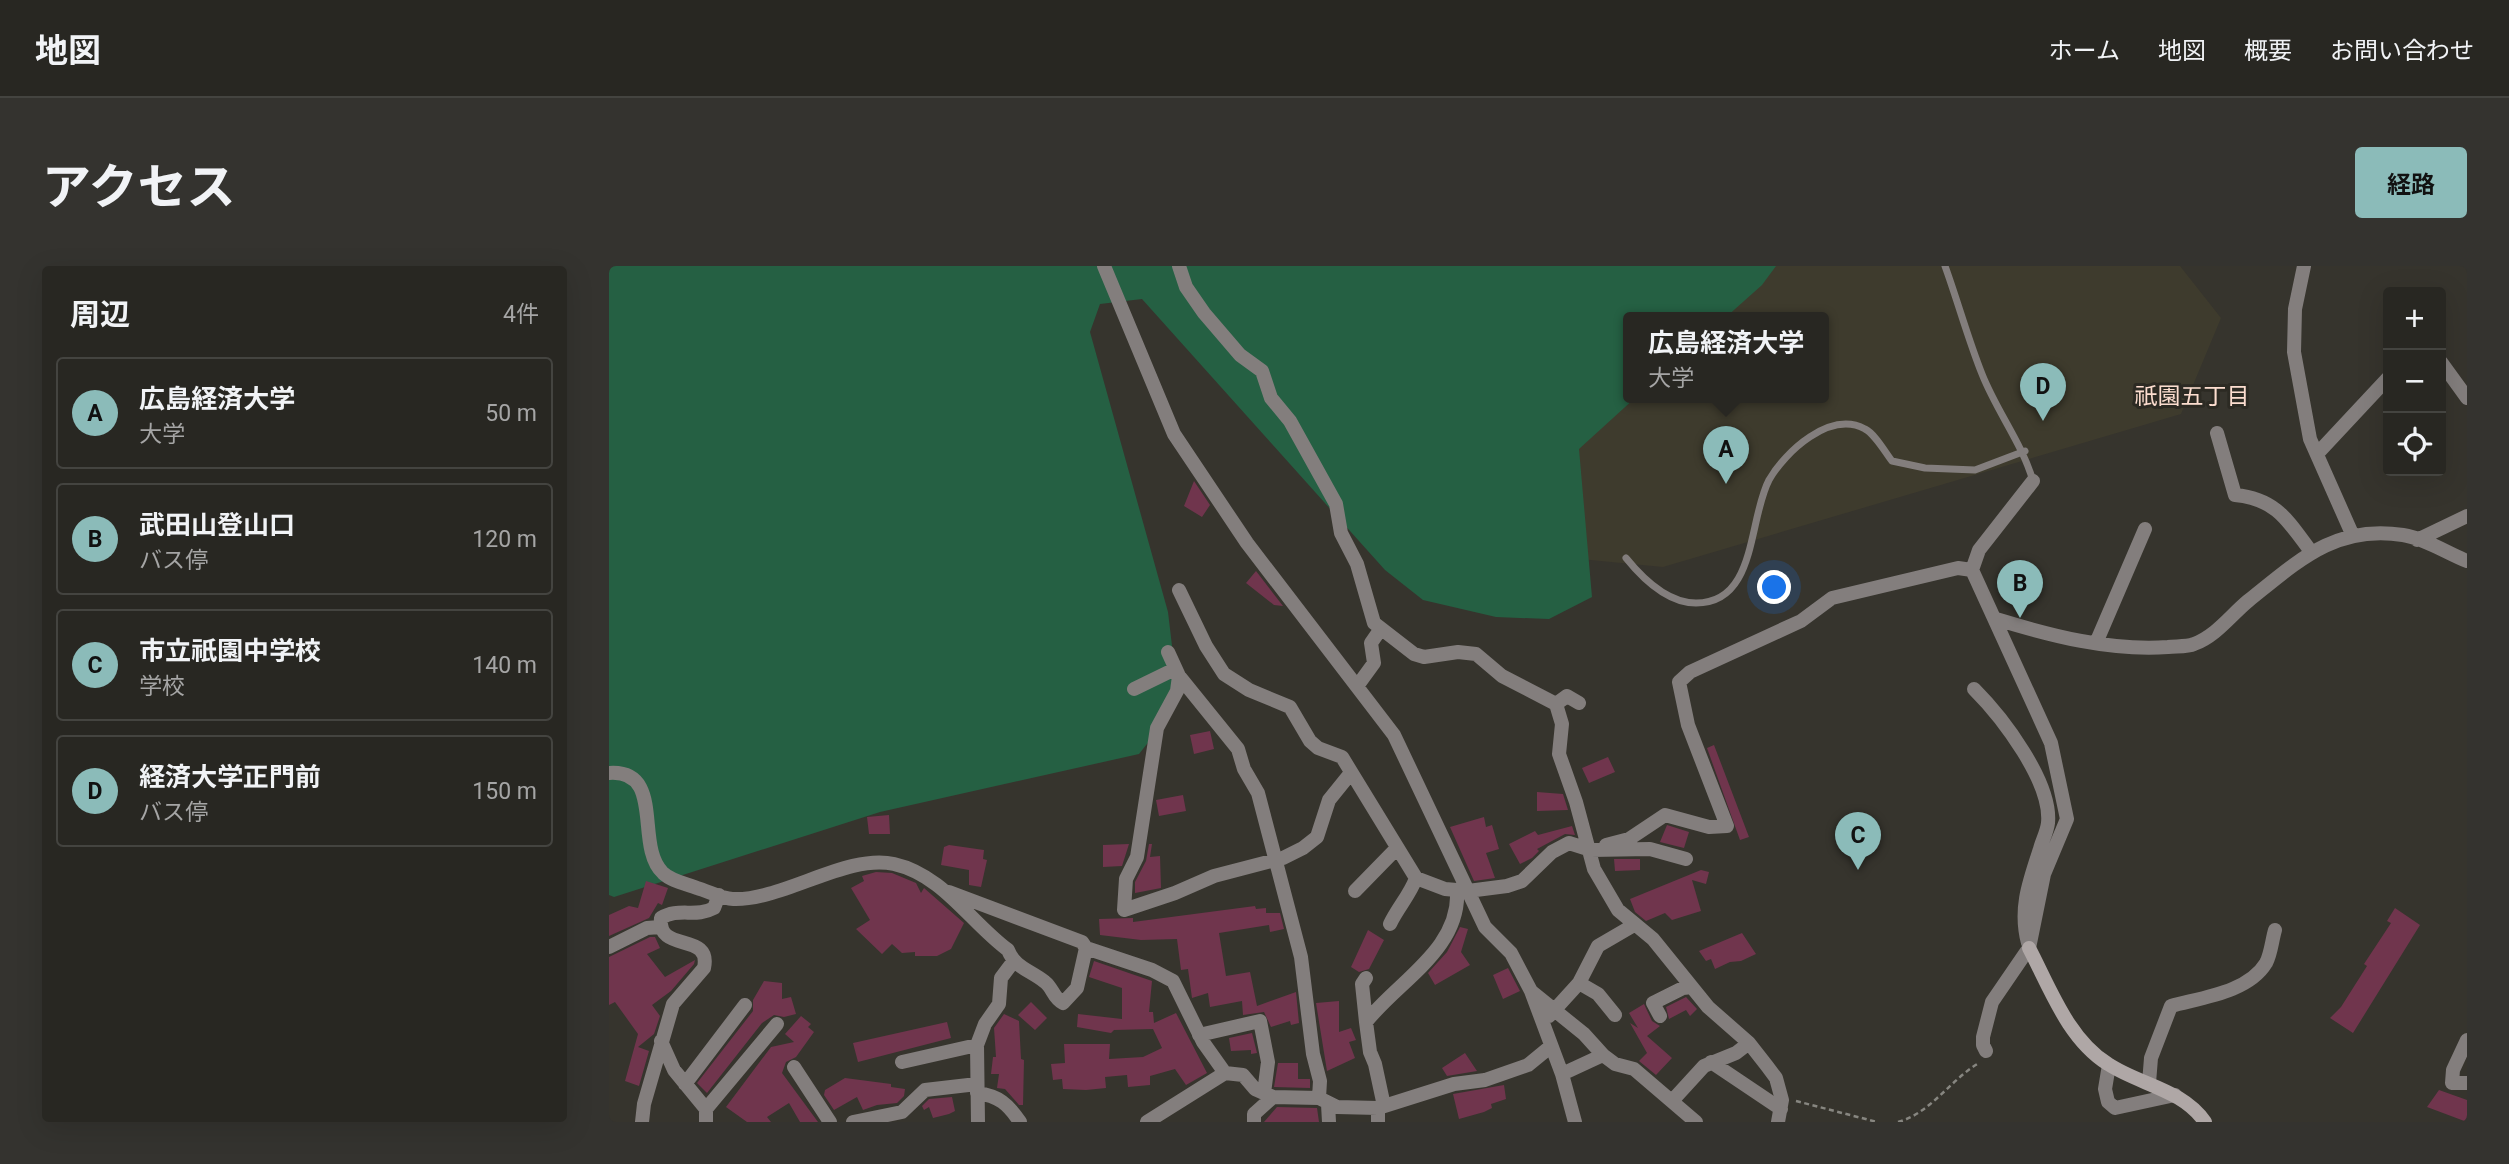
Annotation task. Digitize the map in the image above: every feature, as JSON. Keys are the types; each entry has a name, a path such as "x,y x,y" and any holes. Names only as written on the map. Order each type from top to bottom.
{"street":[{"path":"1104,266 1174,434 1247,543 1394,735 1462,891 1485,927 1511,953 1531,991 1562,1074 1575,1122"},
{"path":"1179,266 1186,287 1204,313 1240,355 1262,371 1271,398 1290,421 1336,504 1341,533 1357,564 1371,606 1371,616 1380,630 1414,654 1424,657 1458,652 1476,654 1502,676 1556,704 1562,724 1559,754 1591,850 1589,858 1594,869 1618,910 1653,939 1708,1007 1749,1043 1776,1079 1780,1110"},
{"path":"2304,266 2295,309 2294,352 2310,439 2353,536"},
{"path":"2446,369 2467,398"},
{"path":"2317,454 2383,383"},
{"path":"2217,433 2235,495 2256,497 2273,506 2312,553"},
{"path":"1986,1051 1983,1037 1992,1002 2029,948 2044,874 2067,819 2051,743 1972,570 1979,550 2033,481"},
{"path":"2417,540 2467,516"},
{"path":"2095,643 2145,529"},
{"path":"1996,619 2053,636 2095,643 2150,648 2194,645 2326,543 2353,536 2405,535 2467,561"},
{"path":"1591,850 1629,839 1665,815 1709,827 1727,826 1688,725 1679,682 1690,672 1801,621 1832,598 1958,568 1972,570"},
{"path":"1179,590 1206,646 1224,674 1249,691 1290,707 1310,741 1318,748 1342,757 1416,878 1462,891 1516,884 1560,846 1579,844 1591,850 1650,849 1686,859"},
{"path":"1358,685 1374,663 1371,643 1380,630"},
{"path":"1168,652 1177,672 1238,749 1244,769 1258,793 1301,957 1313,1054 1329,1122"},
{"path":"1177,672 1177,691 1157,728 1137,857 1126,879 1124,910 1175,893 1213,876 1277,860 1303,848 1317,837 1329,800 1350,774"},
{"path":"1133,689 1177,672"},
{"path":"1974,689 2025,753 2041,789 2048,823 2027,887 2022,920 2029,948 2061,1010 2086,1047 2109,1065 2175,1095 2205,1122"},
{"path":"1556,704 1567,696 1579,703"},
{"path":"609,773 625,772 636,779 643,795 653,852 662,873 719,895 732,899 756,896 867,864 893,863 928,877 1008,950 1013,962 1047,983 1055,998 1063,1003 1077,988 1086,948"},
{"path":"1355,891 1397,848"},
{"path":"1390,924 1399,904 1412,890 1416,878"},
{"path":"1366,1022 1376,1008 1388,1000 1396,988 1441,944 1456,918 1462,891"},
{"path":"946,893 954,892 1000,914 1082,942 1086,948 1152,970 1173,981 1199,1035 1225,1073"},
{"path":"642,1122 673,1003 704,968 705,961 704,952 696,945 674,941 664,936 660,927 661,918 672,911 703,914 714,908 719,895"},
{"path":"1543,1022 1579,983 1598,946 1634,925"},
{"path":"609,947 647,928 660,927"},
{"path":"2149,1083 2151,1058 2171,1006 2207,999 2258,971 2266,962 2275,930"},
{"path":"978,1122 977,1045 985,1024 999,1003 1002,978 1013,962"},
{"path":"1366,978 1363,984 1366,1022 1370,1052 1375,1064 1380,1112"},
{"path":"1579,983 1598,995 1615,1015"},
{"path":"1660,1016 1653,1003 1683,988 1692,987"},
{"path":"1531,991 1584,1034 1603,1055 1615,1064 1634,1069 1696,1122"},
{"path":"685,1084 745,1005"},
{"path":"1199,1035 1260,1021 1268,1062 1268,1095 1255,1114 1254,1122"},
{"path":"661,1041 674,1070 706,1116 777,1024"},
{"path":"2467,1040 2453,1070 2452,1083 2467,1083"},
{"path":"1672,1101 1711,1062 1736,1054 1749,1043"},
{"path":"902,1062 977,1045"},
{"path":"1147,1122 1225,1073 1243,1075 1255,1089 1268,1095 1324,1101 1380,1112 1454,1084 1485,1080 1507,1073 1528,1065 1551,1047"},
{"path":"1562,1074 1603,1055"},
{"path":"1711,1062 1780,1110"},
{"path":"2109,1065 2105,1089 2108,1102 2115,1108 2175,1095"},
{"path":"794,1067 830,1122"},
{"path":"853,1122 902,1111 925,1090 977,1089 1009,1105 1020,1122"}],"lane":[{"path":"1945,266 1982,374 2006,428 2025,451 2033,481"},
{"path":"1626,558 1642,577 1669,595 1690,603 1714,603 1734,587 1748,554 1769,481 1814,434 1845,423 1866,429 1892,461 1926,468 1975,470 2025,451"}],"path":[{"path":"1898,1122 1920,1114 1942,1091 1985,1059 1986,1051"},
{"path":"1780,1110 1791,1099 1877,1122"}],"shaded area":[{"path":"1414,266 2180,266 2221,318 2181,414 1663,567 1539,555"}],"green space":[{"path":"609,266 1776,266 1762,285 1732,312 1623,312 1623,403 1630,403 1579,449 1592,597 1549,619 1496,617 1423,600 1385,570 1142,299 1100,304 1090,332 1168,612 1175,671 1170,715 1139,754 880,812 614,897 609,895"}],"building":[{"path":"1194,481 1210,505 1202,517 1184,506"},
{"path":"1256,571 1283,606 1274,605 1246,583"},
{"path":"1210,731 1214,749 1194,754 1190,735"},
{"path":"1714,745 1749,837 1740,840 1707,748"},
{"path":"1608,757 1615,772 1589,783 1582,768"},
{"path":"1537,792 1563,794 1568,810 1537,811"},
{"path":"1183,795 1186,811 1159,816 1156,800"},
{"path":"889,815 890,834 869,834 867,817"},
{"path":"1484,817 1486,827 1492,825 1499,849 1486,853 1495,878 1474,881 1450,827"},
{"path":"1667,825 1689,832 1684,848 1660,842"},
{"path":"1572,826 1575,835 1565,834 1537,849 1539,851 1532,858 1520,864 1509,844 1535,831 1538,835"},
{"path":"1129,844 1122,866 1103,867 1103,845"},
{"path":"1149,844 1152,844 1150,857 1160,856 1161,888 1135,893 1135,882 1146,861"},
{"path":"949,845 984,850 983,859 987,860 981,887 969,885 969,870 941,865 944,847"},
{"path":"1614,859 1640,859 1640,870 1615,871"},
{"path":"1701,870 1709,872 1706,884 1692,880 1701,911 1672,920 1665,913 1646,921 1635,912 1630,899"},
{"path":"876,872 892,873 916,883 921,893 924,888 964,923 951,949 937,956 915,956 915,952 902,953 892,944 882,954 856,929 870,920 851,888 864,881 862,876"},
{"path":"646,881 668,888 662,905 658,903 649,918 609,936 609,915 629,906 638,908"},
{"path":"1255,906 1256,909 1266,908 1266,913 1280,913 1284,929 1270,932 1269,925 1219,933 1226,976 1250,972 1257,1006 1296,992 1299,1023 1291,1025 1290,1021 1271,1027 1264,1012 1243,1015 1242,1001 1210,1007 1208,993 1192,998 1188,969 1181,970 1177,939 1141,940 1100,935 1099,919 1133,918 1133,922"},
{"path":"2395,908 2420,925 2353,1033 2330,1018 2341,1007 2367,966 2364,964 2391,923 2387,921"},
{"path":"1460,927 1468,929 1461,952 1470,965 1435,985 1428,973 1447,952"},
{"path":"1368,930 1384,940 1369,969 1359,972 1351,967"},
{"path":"1742,933 1756,954 1741,961 1730,962 1715,969 1711,959 1706,961 1699,951"},
{"path":"655,937 660,948 647,954 665,977 695,960 671,991 652,1005 660,1016 654,1034 638,1047 649,1051 639,1086 625,1081 638,1034 615,1002 609,1005 609,957"},
{"path":"1094,961 1152,981 1149,1012 1153,1012 1154,1023 1176,1013 1207,1073 1186,1085 1175,1069 1150,1076 1150,1085 1128,1087 1127,1075 1105,1077 1106,1088 1086,1090 1063,1089 1062,1079 1053,1080 1051,1064 1065,1063 1064,1044 1110,1044 1109,1059 1143,1057 1162,1048 1153,1029 1114,1030 1111,1033 1077,1027 1078,1014 1122,1019 1122,988 1089,977"},
{"path":"1508,968 1520,991 1503,999 1493,975"},
{"path":"764,981 782,983 782,999 791,997 796,1014 784,1017 774,1015 762,1023 707,1093 697,1083 753,1011 753,1000"},
{"path":"1686,997 1697,1009 1690,1016 1686,1010 1669,1019 1666,1007"},
{"path":"1339,1001 1339,1032 1351,1028 1356,1040 1349,1042 1355,1058 1327,1071 1316,1003"},
{"path":"1031,1002 1047,1018 1035,1030 1018,1015"},
{"path":"1644,1004 1652,1021 1660,1026 1647,1036 1672,1058 1656,1075 1639,1061 1647,1053 1630,1023 1638,1028 1629,1013"},
{"path":"1004,1014 1019,1021 1021,1059 1024,1060 1023,1105 1019,1105 1005,1089 997,1088 999,1074 991,1074 993,1057 996,1057 994,1028"},
{"path":"801,1016 811,1024 808,1027 814,1032 796,1057 786,1062 782,1073 818,1122 800,1122 789,1103 767,1117 771,1122 747,1122 726,1107 771,1047 794,1042 785,1034"},
{"path":"947,1022 951,1038 858,1062 853,1043"},
{"path":"1252,1033 1257,1053 1251,1054 1251,1050 1231,1051 1229,1038"},
{"path":"1465,1053 1477,1071 1447,1076 1442,1068"},
{"path":"1278,1063 1298,1063 1298,1079 1310,1079 1310,1088 1274,1087"},
{"path":"845,1078 891,1084 891,1087 905,1089 904,1096 897,1103 863,1110 857,1097 834,1110 824,1095 825,1090"},
{"path":"1504,1085 1506,1099 1491,1104 1492,1108 1484,1112 1459,1119 1453,1094"},
{"path":"2439,1090 2467,1100 2467,1122 2427,1107"},
{"path":"952,1097 955,1111 949,1114 933,1118 929,1107 924,1110 922,1106 929,1099"},
{"path":"1277,1107 1317,1108 1319,1122 1264,1122"}],"place":[{"name":"経済大学正門前","path":"2043,421"},
{"name":"広島経済大学","path":"1726,484"},
{"name":"武田山登山口","path":"2020,618"},
{"name":"市立祇園中学校","path":"1858,870"}],"district":[{"name":"祇園五丁目","path":"2192,396"}]}
